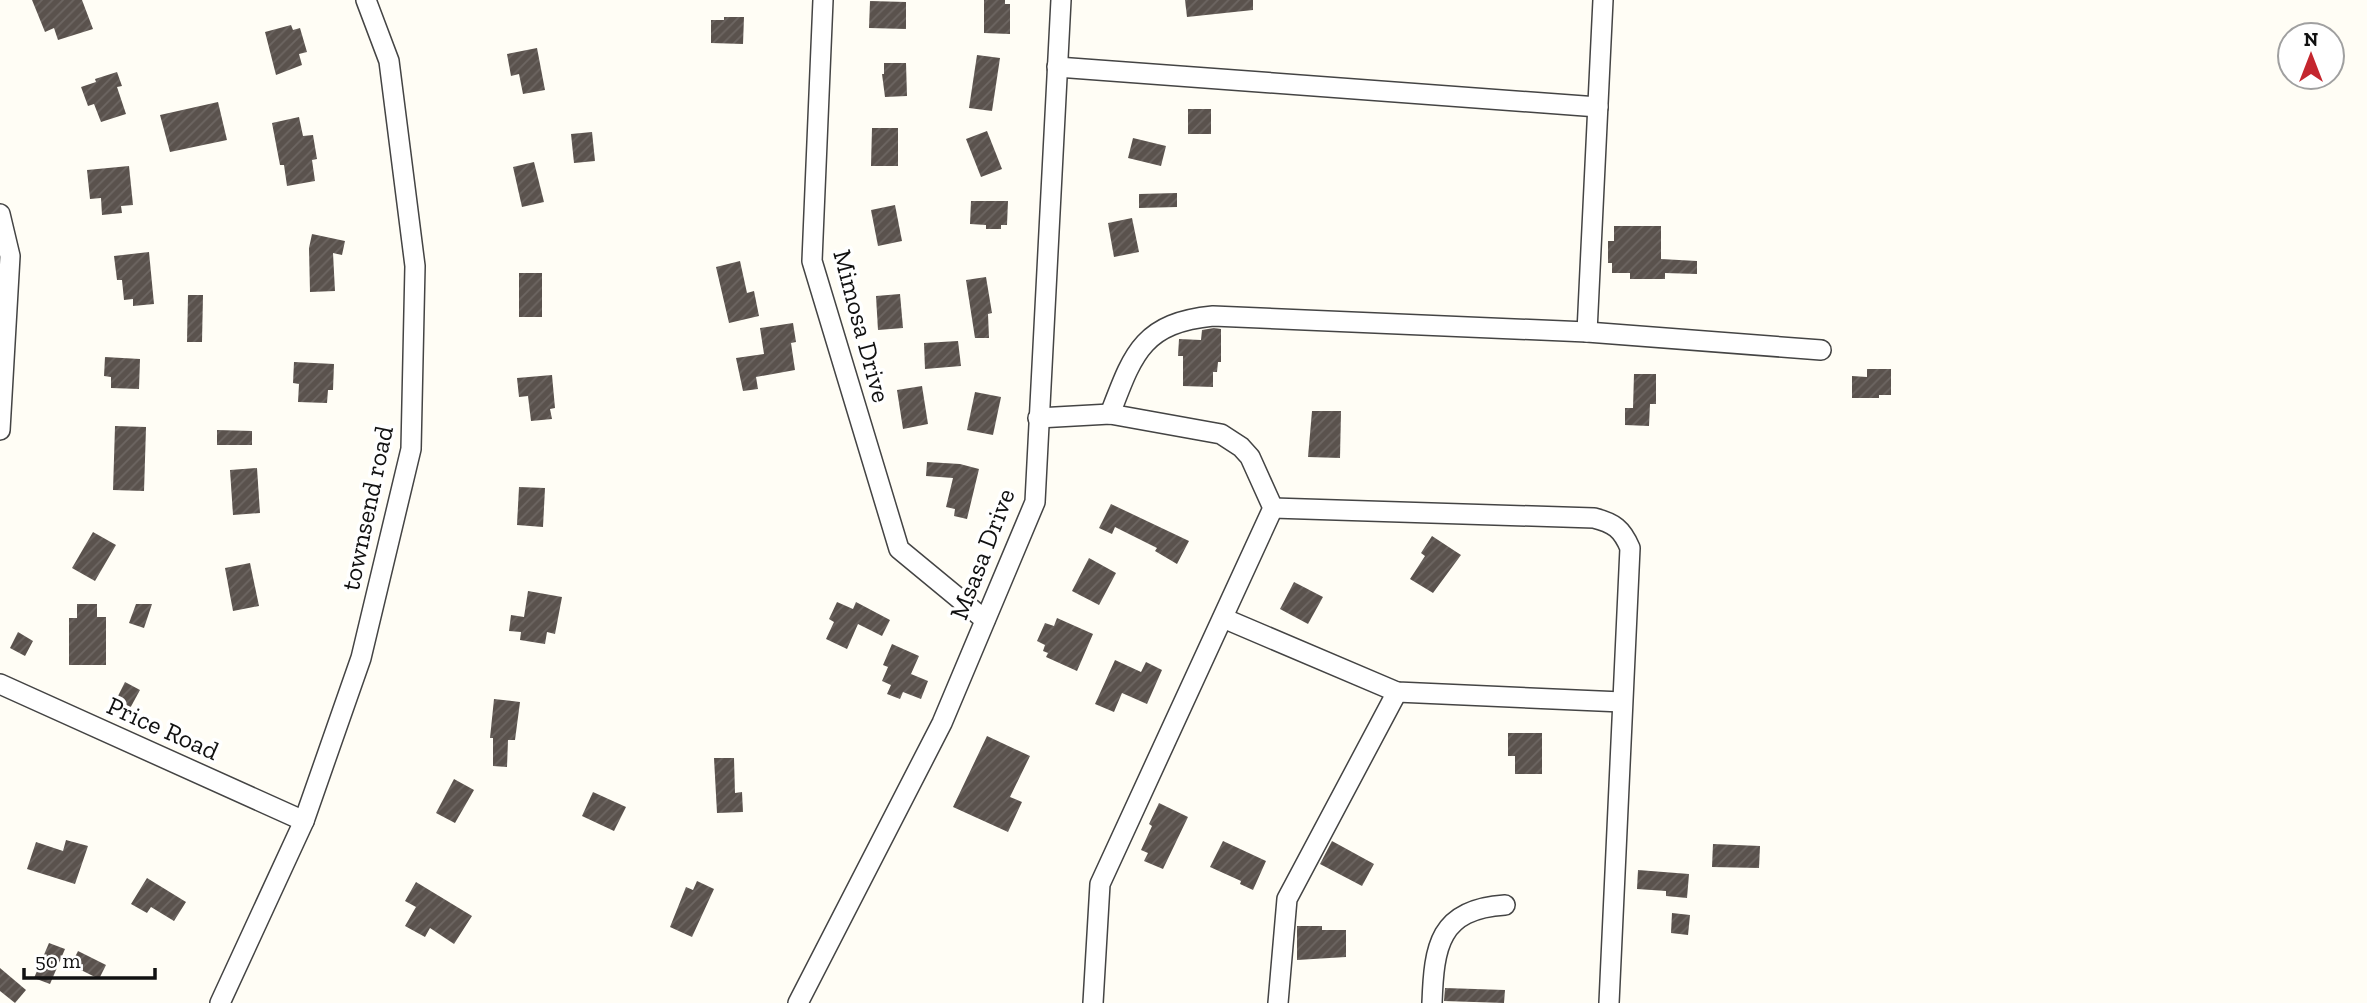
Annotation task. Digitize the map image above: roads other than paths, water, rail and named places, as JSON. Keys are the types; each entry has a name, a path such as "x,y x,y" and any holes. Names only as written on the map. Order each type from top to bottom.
{"street":[{"name":"townsend road","path":"220,1003 304,821 361,658 411,449 415,266 389,61 366,0"},
{"name":"Mimosa Drive","path":"823,0 812,261 899,549 985,620"},
{"name":"Msasa Drive","path":"798,1003 942,723 1035,502 1060,0"},
{"path":"1587,332 1603,0"},
{"path":"1057,67 1598,107"},
{"path":"0,214 10,256 0,430"},
{"path":"1110,414 1125,374 1147,340 1167,326 1192,318 1213,316 1587,332 1821,350"},
{"path":"1038,418 1110,414 1222,434 1250,457 1273,508 1100,884 1093,1003"},
{"path":"1273,508 1594,518 1611,522 1623,532 1630,548 1609,1003"},
{"path":"1223,618 1397,692 1622,702"},
{"name":"Price Road","path":"0,684 304,821"},
{"path":"1278,1003 1287,899 1397,692"},
{"path":"1432,1003 1437,951 1456,919 1472,910 1505,905"}]}
